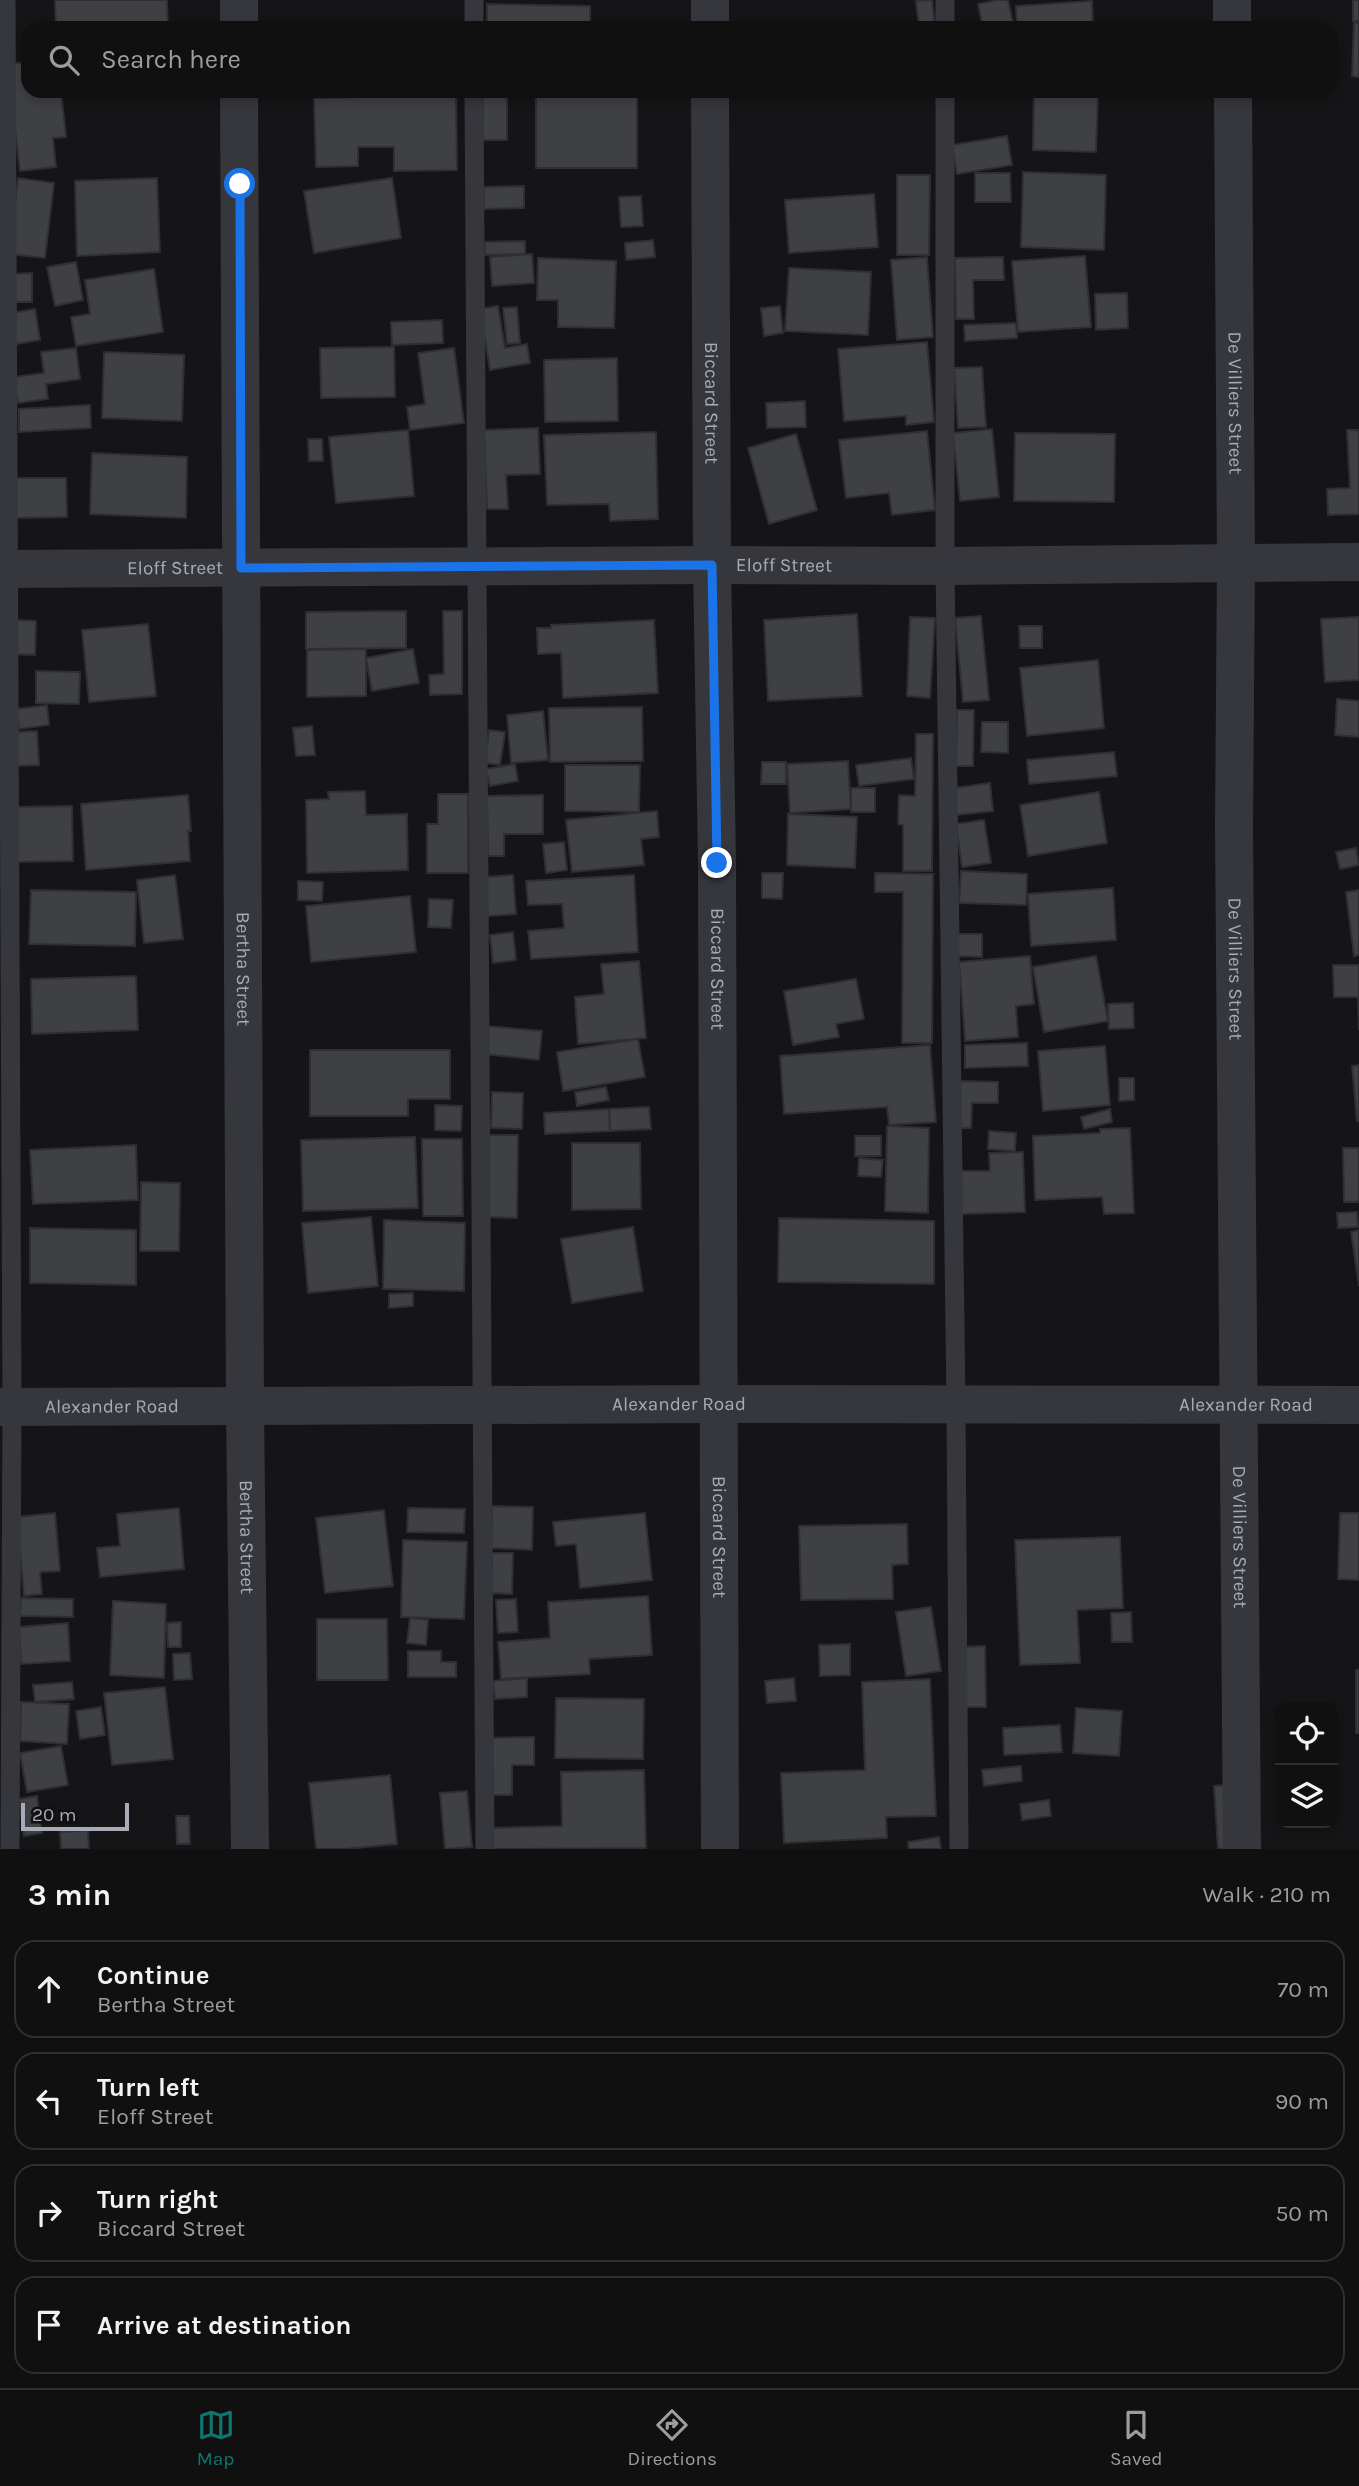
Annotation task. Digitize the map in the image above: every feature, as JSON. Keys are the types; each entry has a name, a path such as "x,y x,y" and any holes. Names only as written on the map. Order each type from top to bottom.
{"street":[{"path":"239,0 239,21"},
{"path":"710,0 710,21"},
{"path":"1232,0 1232,21"},
{"name":"Bertha Street","path":"239,98 245,1405 250,1849"},
{"name":"Biccard Street","path":"710,98 712,565 717,863 720,1849"},
{"name":"De Villiers Street","path":"1233,98 1236,563 1234,827 1242,1849"},
{"name":"Eloff Street","path":"4,569 1359,562"},
{"name":"Alexander Road","path":"6,1407 1359,1405"}],"lane":[{"path":"6,0 4,569 10,1849"},
{"path":"474,0 474,21"},
{"path":"945,0 945,21"},
{"path":"474,98 485,1849"},
{"path":"945,98 945,566 959,1849"}],"building":[{"path":"55,0 167,0 168,21 56,21"},
{"path":"932,0 934,21 918,21 916,1"},
{"path":"1008,0 1012,21 982,21 978,4"},
{"path":"1353,0 1359,0 1359,21 1353,21"},
{"path":"1092,1 1093,21 1017,21 1016,6"},
{"path":"487,4 590,6 590,21 487,21"},
{"path":"1354,23 1359,23 1359,77 1352,76"},
{"path":"21,63 21,98 62,98 66,137 53,138 56,167 20,171 7,64"},
{"path":"314,98 456,98 457,170 394,171 394,147 358,147 358,166 316,167"},
{"path":"483,98 507,98 507,140 483,140"},
{"path":"536,98 637,98 637,168 536,168"},
{"path":"1034,98 1098,98 1096,152 1033,150"},
{"path":"1007,136 1012,165 957,174 952,145"},
{"path":"1023,172 1106,175 1104,250 1021,247"},
{"path":"975,173 1010,173 1011,202 975,202"},
{"path":"897,175 930,175 929,255 897,255"},
{"path":"18,178 54,183 45,258 9,254"},
{"path":"157,178 160,252 77,256 75,181"},
{"path":"392,178 401,238 314,253 304,191"},
{"path":"524,186 524,208 484,209 484,187"},
{"path":"874,194 878,247 789,253 785,200"},
{"path":"641,196 643,226 621,227 619,197"},
{"path":"653,240 655,257 626,260 625,243"},
{"path":"525,241 525,254 485,255 485,242"},
{"path":"532,254 534,283 492,286 490,257"},
{"path":"1085,256 1091,327 1018,332 1012,261"},
{"path":"927,257 933,337 897,340 891,260"},
{"path":"1003,257 1004,280 973,280 974,319 956,319 955,258"},
{"path":"538,258 616,261 614,328 558,327 558,300 537,300"},
{"path":"76,262 83,300 55,306 47,267"},
{"path":"789,268 871,272 868,335 785,331"},
{"path":"154,269 163,332 76,346 71,317 90,314 85,280"},
{"path":"32,273 32,302 13,302 12,274"},
{"path":"1127,293 1128,328 1096,330 1095,294"},
{"path":"498,306 505,348 527,344 530,363 490,370 480,309"},
{"path":"780,306 783,333 764,336 761,308"},
{"path":"517,307 520,343 507,344 503,308"},
{"path":"35,309 40,340 16,344 11,313"},
{"path":"442,320 443,343 392,345 391,322"},
{"path":"1016,323 1017,338 965,341 964,325"},
{"path":"927,342 934,422 906,425 906,416 844,421 838,349"},
{"path":"394,347 395,397 321,398 320,348"},
{"path":"76,348 80,379 46,384 48,399 18,403 14,377 44,373 41,352"},
{"path":"454,348 464,423 410,430 407,407 425,404 418,353"},
{"path":"104,352 184,355 182,421 102,418"},
{"path":"617,358 618,421 545,422 544,360"},
{"path":"982,367 986,427 958,428 954,368"},
{"path":"805,401 806,427 767,428 766,403"},
{"path":"90,405 91,428 19,432 19,409"},
{"path":"538,428 540,474 506,475 508,509 487,509 484,430"},
{"path":"992,429 999,497 960,501 953,433"},
{"path":"408,430 414,496 336,503 329,437"},
{"path":"1347,430 1359,430 1359,514 1328,515 1327,489 1350,488"},
{"path":"927,431 935,510 892,515 889,493 846,498 839,440"},
{"path":"656,432 658,519 610,521 609,504 547,505 544,435"},
{"path":"1015,433 1115,434 1114,502 1014,501"},
{"path":"796,434 817,510 769,524 748,448"},
{"path":"308,439 322,439 323,461 309,461"},
{"path":"92,453 187,457 186,518 90,514"},
{"path":"15,478 66,478 67,517 16,518"},
{"path":"406,611 406,648 306,649 306,612"},
{"path":"443,611 462,611 462,694 430,695 429,675 444,674"},
{"path":"857,614 862,696 768,701 764,620"},
{"path":"981,616 989,700 963,702 955,618"},
{"path":"910,617 935,618 930,698 907,696"},
{"path":"1359,617 1359,680 1325,682 1321,619"},
{"path":"14,620 36,621 35,655 13,654"},
{"path":"654,620 658,693 563,698 561,653 538,654 537,628"},
{"path":"148,624 156,696 89,702 82,630"},
{"path":"1019,626 1042,626 1042,648 1020,648"},
{"path":"366,649 366,696 307,697 307,650"},
{"path":"413,649 419,683 372,691 366,658"},
{"path":"1098,660 1104,728 1027,736 1020,668"},
{"path":"36,671 80,672 79,704 36,703"},
{"path":"1337,699 1359,701 1359,737 1335,735"},
{"path":"47,705 49,725 19,729 16,709"},
{"path":"642,707 643,761 550,762 549,708"},
{"path":"957,710 974,710 973,766 956,766"},
{"path":"543,711 548,760 511,763 507,715"},
{"path":"982,722 1008,722 1008,753 981,752"},
{"path":"312,726 315,755 296,756 293,728"},
{"path":"489,730 505,732 500,765 485,763"},
{"path":"37,731 39,765 17,766 16,732"},
{"path":"916,734 933,734 932,871 903,871 903,825 898,824 899,795 915,796"},
{"path":"1114,752 1117,776 1029,784 1027,760"},
{"path":"911,758 914,779 859,786 856,765"},
{"path":"848,761 851,809 790,813 787,764"},
{"path":"762,762 786,762 786,784 761,784"},
{"path":"515,764 518,781 490,786 486,769"},
{"path":"565,765 640,765 639,812 565,811"},
{"path":"990,783 993,811 957,815 954,788"},
{"path":"851,788 875,788 875,812 851,812"},
{"path":"365,791 366,815 407,814 408,870 307,873 306,800 329,799 328,792"},
{"path":"1099,792 1107,843 1028,856 1020,805"},
{"path":"438,794 468,794 468,873 427,873 427,824 438,824"},
{"path":"188,795 190,861 86,870 81,804"},
{"path":"543,795 543,834 504,834 504,856 488,856 487,796"},
{"path":"72,806 73,861 16,862 15,807"},
{"path":"657,811 659,837 641,839 644,865 572,872 566,820"},
{"path":"788,814 857,817 855,868 787,865"},
{"path":"984,820 991,863 962,867 956,824"},
{"path":"564,842 567,870 546,873 543,844"},
{"path":"1356,848 1359,865 1340,869 1336,852"},
{"path":"961,871 1027,874 1026,905 959,903"},
{"path":"762,873 783,873 782,899 762,898"},
{"path":"875,873 933,874 932,1043 902,1043 903,892 875,892"},
{"path":"175,875 183,939 144,943 137,880"},
{"path":"513,875 516,914 488,916 485,877"},
{"path":"634,875 638,952 531,959 528,931 564,928 562,904 528,905 526,881"},
{"path":"298,881 323,882 322,901 298,900"},
{"path":"1113,888 1116,940 1031,946 1028,894"},
{"path":"31,890 136,892 135,946 29,944"},
{"path":"1359,890 1359,955 1354,956 1346,892"},
{"path":"410,896 416,952 311,962 306,906"},
{"path":"429,899 453,900 451,928 428,927"},
{"path":"513,932 516,960 493,963 490,935"},
{"path":"957,934 982,934 982,957 956,956"},
{"path":"1030,956 1034,1004 1016,1006 1018,1037 965,1041 959,962"},
{"path":"1096,956 1108,1021 1044,1032 1033,967"},
{"path":"639,961 646,1038 578,1044 575,997 604,994 601,964"},
{"path":"1333,965 1359,965 1359,1030 1358,997 1334,997"},
{"path":"136,976 138,1030 32,1034 31,979"},
{"path":"856,979 864,1019 836,1024 839,1037 793,1045 784,991"},
{"path":"1133,1003 1134,1028 1109,1029 1108,1004"},
{"path":"486,1026 542,1031 539,1060 484,1054"},
{"path":"638,1039 645,1077 563,1091 557,1052"},
{"path":"1027,1043 1028,1066 965,1068 965,1045"},
{"path":"930,1045 936,1122 889,1125 887,1107 784,1114 780,1056"},
{"path":"1105,1046 1110,1105 1043,1111 1038,1051"},
{"path":"310,1050 450,1050 450,1099 408,1099 408,1116 310,1116"},
{"path":"1359,1065 1359,1121 1357,1121 1352,1066"},
{"path":"1119,1078 1134,1078 1134,1100 1119,1101"},
{"path":"958,1081 998,1082 998,1103 972,1103 971,1128 957,1128"},
{"path":"606,1087 609,1100 577,1106 575,1092"},
{"path":"492,1092 523,1093 522,1129 491,1128"},
{"path":"435,1105 462,1106 461,1131 435,1130"},
{"path":"649,1107 651,1129 610,1131 609,1109"},
{"path":"609,1109 610,1131 545,1134 544,1113"},
{"path":"1110,1109 1112,1122 1084,1129 1081,1117"},
{"path":"887,1126 929,1128 928,1213 885,1211"},
{"path":"1130,1128 1134,1213 1104,1214 1102,1197 1035,1200 1033,1136 1100,1133 1100,1129"},
{"path":"989,1131 1016,1133 1015,1151 988,1149"},
{"path":"487,1135 518,1135 517,1218 486,1217"},
{"path":"855,1136 881,1136 881,1156 855,1156"},
{"path":"415,1137 418,1208 303,1211 301,1140"},
{"path":"422,1139 462,1139 463,1216 423,1216"},
{"path":"572,1143 640,1143 641,1209 572,1210"},
{"path":"136,1145 138,1200 33,1204 30,1150"},
{"path":"1343,1148 1359,1148 1359,1202 1344,1202"},
{"path":"1023,1152 1025,1212 962,1214 961,1171 990,1171 989,1153"},
{"path":"859,1158 883,1160 881,1177 858,1176"},
{"path":"141,1182 180,1183 179,1251 140,1251"},
{"path":"1357,1212 1358,1227 1338,1228 1337,1213"},
{"path":"371,1217 378,1286 308,1293 302,1223"},
{"path":"779,1218 934,1221 934,1284 778,1282"},
{"path":"384,1220 465,1223 464,1291 383,1289"},
{"path":"633,1227 643,1291 572,1303 561,1239"},
{"path":"30,1228 136,1230 136,1285 30,1283"},
{"path":"1359,1230 1359,1286 1351,1232"},
{"path":"413,1293 413,1306 389,1308 389,1294"},
{"path":"492,1506 533,1507 532,1550 491,1548"},
{"path":"179,1508 184,1569 100,1577 97,1548 120,1546 117,1514"},
{"path":"408,1508 465,1509 464,1533 407,1532"},
{"path":"384,1510 393,1586 325,1593 316,1518"},
{"path":"55,1513 60,1571 40,1572 42,1594 24,1596 17,1517"},
{"path":"645,1513 652,1580 580,1588 576,1544 556,1546 553,1522"},
{"path":"1340,1513 1359,1513 1359,1580 1338,1579"},
{"path":"907,1524 908,1564 892,1565 893,1599 801,1600 799,1526"},
{"path":"1120,1537 1123,1608 1077,1610 1080,1663 1020,1665 1015,1540"},
{"path":"403,1540 467,1542 464,1619 401,1617"},
{"path":"492,1553 513,1553 512,1594 491,1593"},
{"path":"648,1596 652,1655 589,1659 590,1674 501,1679 498,1642 550,1638 548,1602"},
{"path":"21,1598 73,1599 73,1617 20,1616"},
{"path":"516,1599 518,1632 498,1633 496,1600"},
{"path":"113,1601 166,1604 164,1678 110,1675"},
{"path":"931,1607 941,1671 906,1676 896,1612"},
{"path":"1131,1612 1132,1642 1112,1642 1111,1613"},
{"path":"410,1618 428,1620 426,1645 407,1643"},
{"path":"317,1619 387,1619 388,1680 317,1680"},
{"path":"181,1622 181,1647 168,1647 167,1623"},
{"path":"68,1623 70,1661 21,1664 19,1627"},
{"path":"850,1644 850,1675 820,1676 819,1645"},
{"path":"985,1646 986,1707 962,1707 961,1647"},
{"path":"408,1651 441,1651 441,1662 456,1662 456,1677 408,1677"},
{"path":"190,1653 192,1679 174,1680 173,1654"},
{"path":"1356,1670 1359,1670 1359,1733 1356,1733"},
{"path":"527,1678 527,1697 495,1699 493,1681"},
{"path":"794,1678 796,1701 767,1703 765,1681"},
{"path":"930,1679 936,1816 886,1817 887,1838 784,1843 781,1773 865,1770 862,1682"},
{"path":"72,1682 74,1699 35,1702 33,1685"},
{"path":"165,1687 173,1759 112,1765 104,1693"},
{"path":"556,1698 644,1699 643,1759 555,1758"},
{"path":"21,1702 69,1704 67,1744 20,1741"},
{"path":"101,1707 105,1735 80,1739 76,1711"},
{"path":"1076,1708 1122,1711 1119,1756 1073,1753"},
{"path":"1060,1725 1062,1752 1004,1755 1003,1728"},
{"path":"534,1737 534,1765 512,1765 512,1795 489,1795 489,1738"},
{"path":"61,1746 68,1785 27,1792 20,1753"},
{"path":"1021,1766 1022,1781 984,1786 982,1770"},
{"path":"644,1770 646,1848 491,1849 491,1828 562,1826 561,1772"},
{"path":"390,1775 397,1844 316,1849 309,1783"},
{"path":"1230,1785 1235,1849 1218,1849 1214,1786"},
{"path":"467,1791 472,1847 445,1849 440,1793"},
{"path":"37,1796 42,1833 24,1836 19,1799"},
{"path":"1049,1800 1051,1816 1022,1820 1020,1804"},
{"path":"176,1816 189,1816 190,1844 177,1844"},
{"path":"88,1830 89,1849 61,1849 60,1832"},
{"path":"939,1837 941,1849 909,1849 908,1842"}],"route":[{"path":"240,184 241,568 712,565 717,863"}]}
